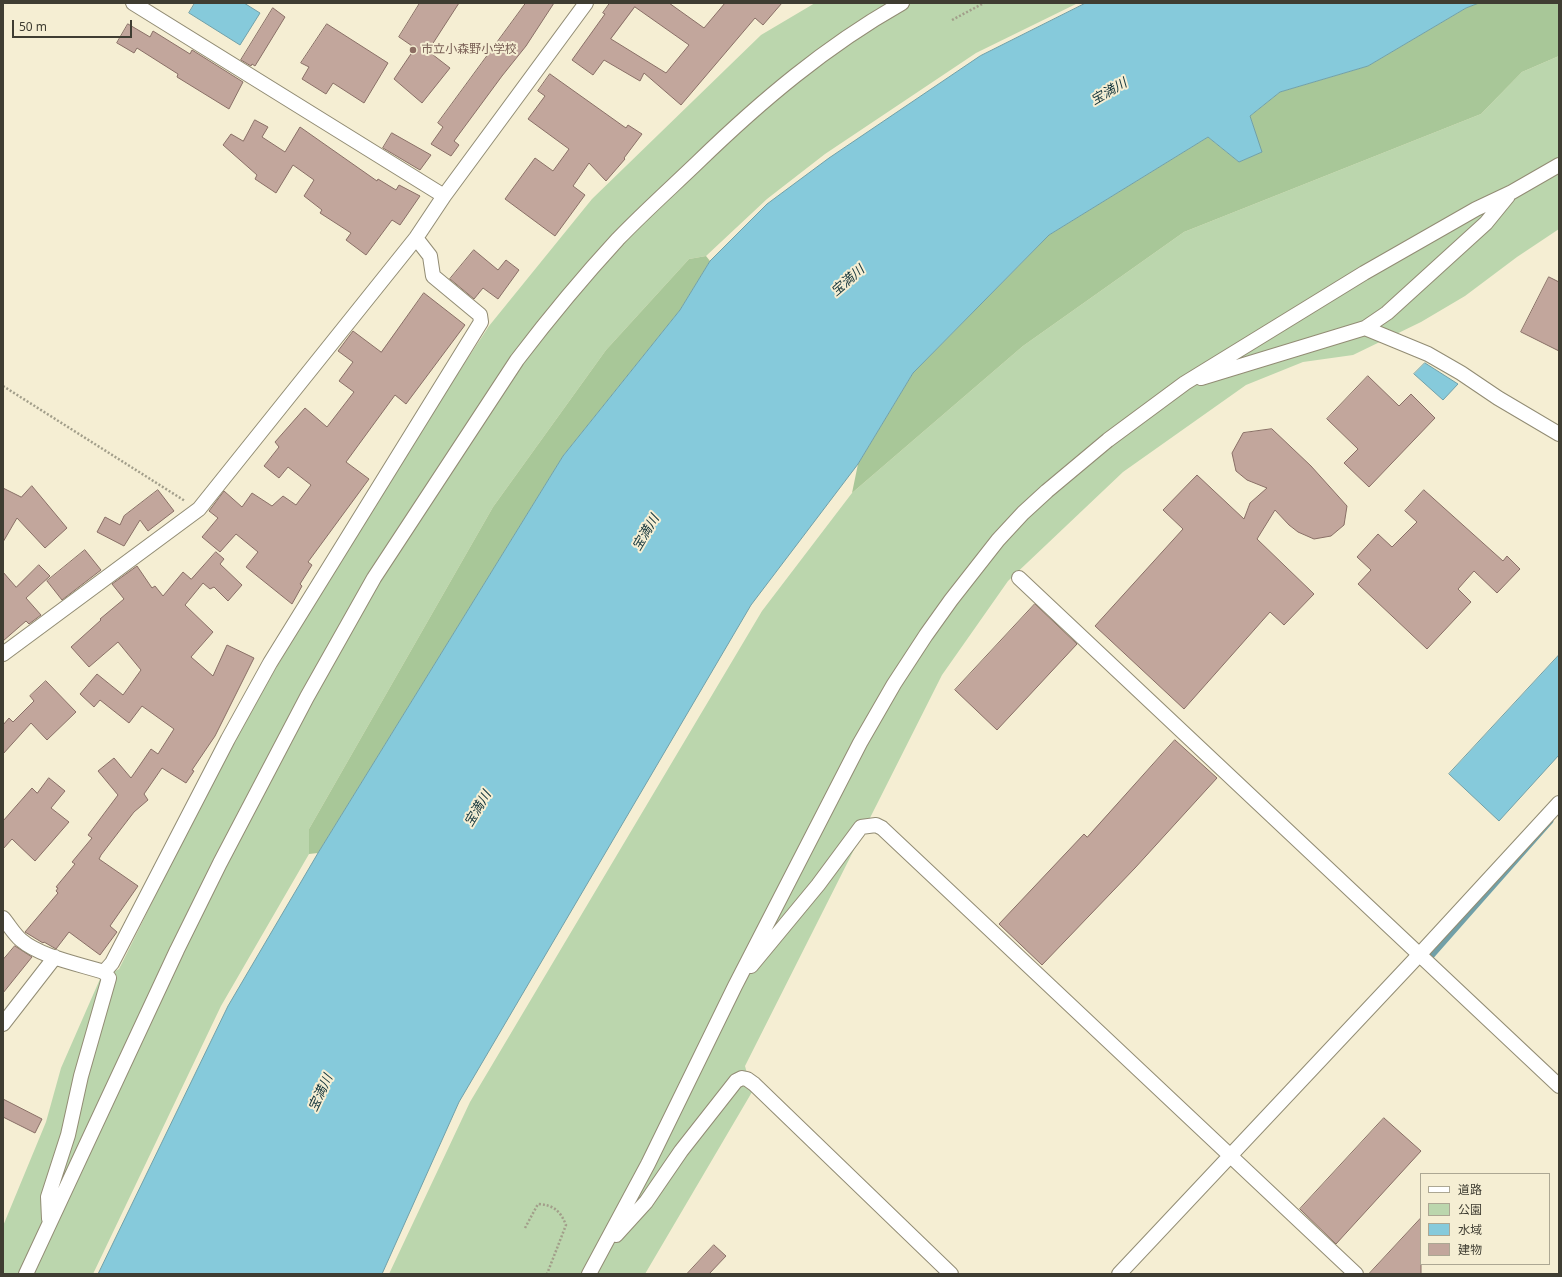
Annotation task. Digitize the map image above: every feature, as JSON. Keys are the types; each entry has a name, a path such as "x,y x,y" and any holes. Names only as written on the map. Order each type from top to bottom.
{"street":[{"path":"133,3 444,196"},
{"path":"3,654 199,510 416,238 444,196 586,3"},
{"path":"26,1274 49,1221 177,950 220,863 307,697 374,578 518,360 542,327 619,238 725,135 797,73 840,42 902,3"},
{"path":"589,1274 648,1164 735,986 860,743 894,684 950,600 998,540 1023,513 1108,440 1185,383 1364,273 1476,209 1512,192 1559,165"},
{"path":"1185,383 1256,363 1365,328 1386,312 1486,223 1512,192"},
{"path":"104,972 112,963 224,746 270,663 481,322 480,315 433,276 430,256 416,238"},
{"path":"1365,328 1435,358 1461,372 1498,398 1559,434"},
{"path":"1019,578 1419,956 1559,1086"},
{"path":"1119,1274 1419,956 1559,803"},
{"path":"735,986 818,885 861,827 876,825 882,828 1356,1274"},
{"path":"3,918 20,939 30,946 55,957 104,972 108,978 108,986 81,1076 68,1135 48,1197 49,1221"},
{"path":"3,1024 55,957"},
{"path":"604,1246 646,1202 681,1151 736,1081 742,1078 747,1079 754,1084 950,1274"}],"path":[{"path":"952,20 984,3"},
{"path":"3,386 199,510"},
{"path":"525,1228 538,1204 550,1205 562,1214 566,1225 547,1274"}],"green space":[{"path":"815,3 1078,3 976,53 825,154 767,199 706,256 689,259 606,350 493,507 309,829 309,854 221,1006 93,1274 3,1274 3,1226 46,1122 61,1068 100,979 119,969 234,738 399,463 489,326 592,199 761,35"},
{"path":"1479,3 1559,3 1559,56 1522,72 1481,114 1184,232 1023,346 852,493 858,464 913,373 1049,235 1208,137 1239,162 1261,152 1250,116 1280,92 1368,66 1466,8"},
{"path":"1559,56 1559,229 1517,257 1465,296 1421,322 1353,355 1303,362 1246,385 1123,472 1008,581 942,675 745,1066 752,1092 645,1274 389,1274 470,1102 762,611 852,493 1023,346 1184,232 1481,114 1522,72"},
{"path":"706,256 710,261 680,310 563,456 318,853 309,854 309,829 493,507 606,350 689,259"}],"water":[{"path":"195,3 244,3 260,13 240,45 189,13"},
{"name":"宝満川","path":"1086,3 1479,3 1466,8 1368,66 1280,92 1250,116 1262,152 1239,162 1208,137 1049,235 913,373 858,464 751,605 459,1102 382,1274 98,1274 228,1006 318,853 563,456 680,310 710,261 767,204 829,158 980,56"},
{"path":"1425,363 1458,384 1443,400 1414,374"},
{"path":"1559,655 1559,755 1499,821 1449,774"}],"building":[{"path":"420,3 459,3 428,51 450,68 422,103 394,79 415,48 399,37"},
{"path":"526,3 554,3 526,46 454,141 459,145 451,156 431,144 443,127 438,123"},
{"path":"610,3 669,3 704,28 725,3 782,3 763,25 755,18 681,105 644,73 640,81 604,60 593,75 572,60 605,14 603,13","holes":["635,7 689,45 666,73 611,39"]},
{"path":"273,8 285,17 255,66 252,64 251,66 241,60"},
{"path":"128,24 150,37 153,31 190,54 192,50 243,82 229,109 177,77 178,74 137,48 134,53 117,43"},
{"path":"327,24 388,63 364,103 333,83 326,94 302,79 309,67 301,63"},
{"path":"550,74 626,128 628,125 642,134 624,158 625,159 606,181 589,163 573,186 585,195 555,236 505,199 535,158 553,171 569,149 528,119 545,96 538,91"},
{"path":"255,120 268,127 262,137 285,152 300,127 377,181 378,179 396,190 399,185 420,196 400,225 392,220 366,255 346,240 351,233 320,213 322,210 304,196 314,180 293,165 276,193 255,179 257,175 223,145 231,134 243,141"},
{"path":"392,133 431,155 420,170 383,148"},
{"path":"474,250 498,270 506,260 519,270 498,299 483,288 474,299 450,279"},
{"path":"1549,277 1559,282 1559,351 1521,332"},
{"path":"424,293 465,325 406,404 395,395 346,462 369,479 308,562 312,565 300,584 302,586 292,604 246,567 258,552 236,534 220,552 202,537 218,518 209,511 224,491 242,507 252,493 272,506 283,496 296,505 311,485 288,467 279,478 264,466 279,447 275,442 305,408 327,427 354,392 339,381 353,362 338,351 353,331 381,352"},
{"path":"1368,376 1399,406 1411,394 1435,418 1369,487 1344,463 1358,449 1327,419"},
{"path":"1272,429 1311,466 1347,506 1344,525 1331,536 1314,539 1298,532 1275,510 1257,539 1314,594 1284,625 1270,612 1184,709 1095,626 1183,529 1163,510 1197,475 1244,519 1250,503 1267,488 1247,480 1236,471 1232,453 1243,433"},
{"path":"32,486 67,528 45,548 17,518 3,542 3,488 21,497"},
{"path":"158,490 174,511 148,531 140,520 124,546 97,532 105,517 120,525 124,516"},
{"path":"1424,490 1503,561 1507,556 1520,569 1497,593 1474,571 1458,589 1471,602 1427,649 1358,584 1371,570 1357,557 1378,534 1392,547 1417,522 1405,511"},
{"path":"85,550 101,570 62,600 47,581"},
{"path":"216,552 224,559 220,564 242,585 228,601 214,587 210,589 203,583 185,605 213,632 191,657 213,676 227,645 254,658 215,736 192,770 194,771 186,783 162,768 144,794 148,800 134,812 99,859 138,886 110,926 117,932 100,955 69,932 56,949 25,932 58,893 56,891 58,888 56,887 75,864 72,862 92,838 88,835 118,795 98,771 114,758 131,778 151,749 158,754 174,729 142,706 129,723 100,700 94,707 80,694 97,674 123,695 141,670 118,642 89,667 71,647 101,620 100,619 124,599 112,584 137,566 152,588 155,586 163,596 183,572 191,579"},
{"path":"39,565 50,576 26,598 41,615 29,624 26,621 3,641 3,572 16,587"},
{"path":"1035,604 1077,644 997,730 955,690"},
{"path":"46,681 76,712 47,740 31,723 3,754 3,725 9,718 13,722 34,701 30,696"},
{"path":"1175,740 1217,778 1135,868 1042,965 999,924 1084,834 1087,837"},
{"path":"49,778 65,791 51,808 69,822 35,861 12,839 3,849 3,821 32,788 37,793"},
{"path":"15,946 32,957 3,993 3,960"},
{"path":"3,1099 42,1119 35,1133 3,1117"},
{"path":"1384,1118 1421,1151 1336,1244 1300,1209"},
{"path":"1420,1219 1421,1274 1369,1274"},
{"path":"714,1245 726,1256 709,1274 687,1274"}],"waterway":[{"path":"1431,957 1551,821"}],"place":[{"name":"市立小森野小学校","path":"413,50"}]}
